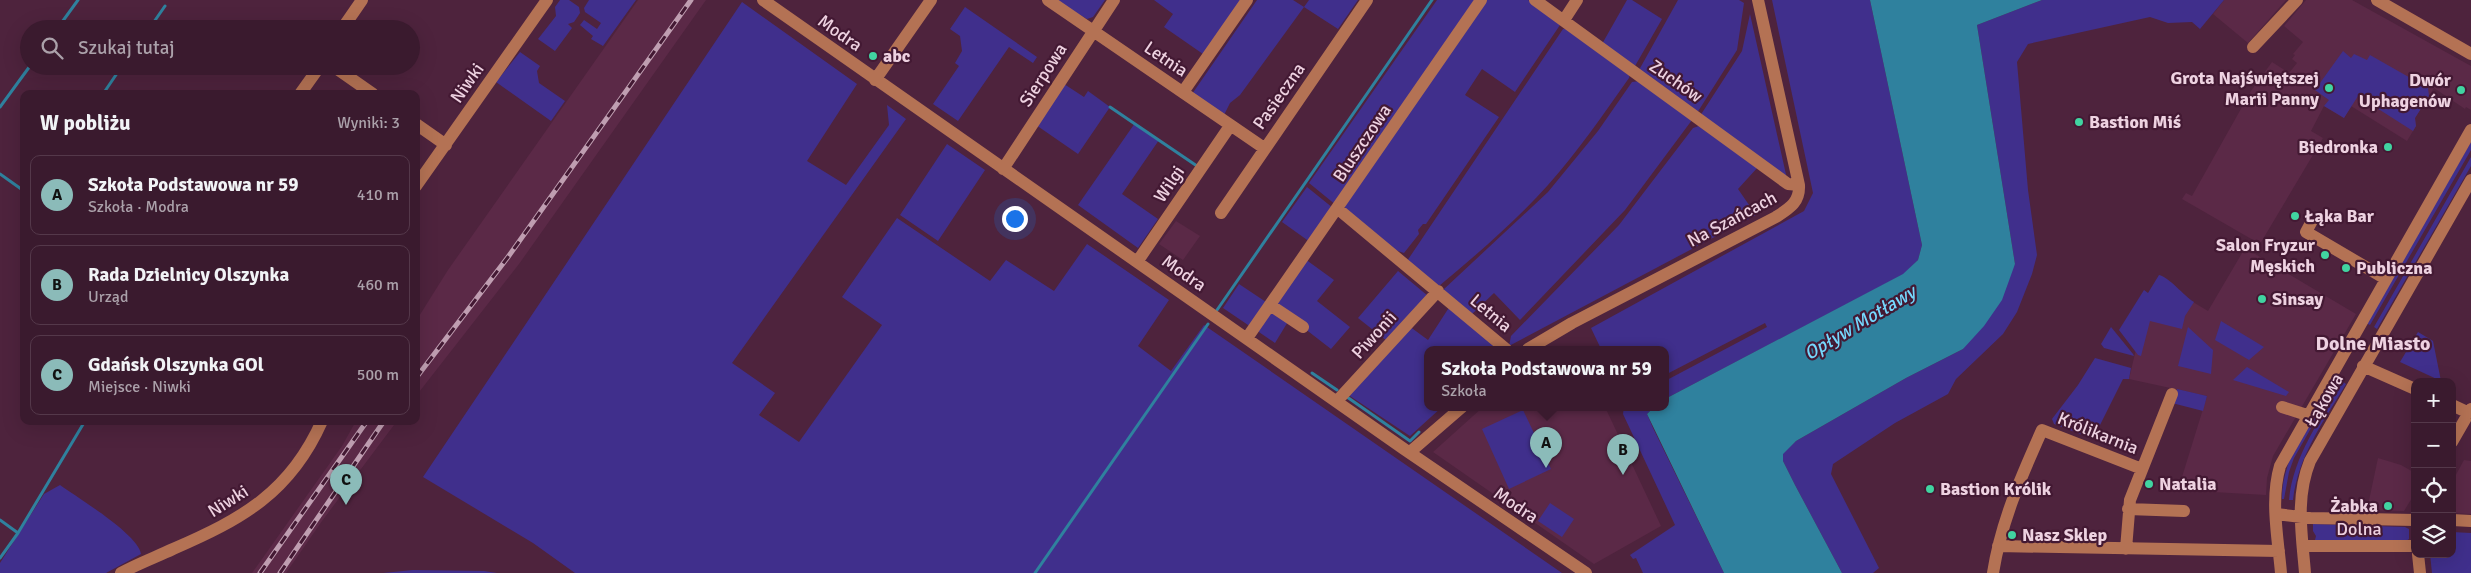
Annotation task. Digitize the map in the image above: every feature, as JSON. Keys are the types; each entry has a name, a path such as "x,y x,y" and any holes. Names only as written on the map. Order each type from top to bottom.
{"street":[{"path":"348,20 362,0"},
{"name":"Niwki","path":"420,180 547,0"},
{"name":"Modra","path":"763,0 1337,402 1586,573"},
{"path":"875,80 931,0"},
{"name":"Letnia","path":"1048,0 1264,148"},
{"name":"Sierpowa","path":"1003,169 1114,0"},
{"path":"1183,92 1247,0"},
{"name":"Pasieczna","path":"1221,214 1264,148 1367,0"},
{"name":"Bluszczowa","path":"1247,338 1481,0"},
{"name":"Zuchów","path":"1535,0 1788,184 1799,185"},
{"path":"1564,20 1577,0"},
{"path":"1758,0 1799,185"},
{"path":"2253,47 2297,0"},
{"path":"2377,0 2471,54"},
{"path":"303,90 314,75"},
{"path":"346,75 367,90"},
{"name":"Wilgi","path":"1137,262 1230,126"},
{"path":"420,127 446,144"},
{"name":"Łąkowa","path":"2281,573 2275,488 2280,466 2307,415 2471,130"},
{"name":"Łąkowa","path":"2305,573 2301,489 2310,462 2363,366 2471,180"},
{"name":"Na Szańcach","path":"1533,346 1572,323 1791,208 1797,200 1799,185"},
{"name":"Letnia","path":"1338,209 1502,346"},
{"path":"2314,219 2306,232 2386,279"},
{"name":"Piwonii","path":"1337,402 1438,291"},
{"path":"1270,304 1303,327"},
{"path":"2363,366 2411,387"},
{"name":"Królikarnia","path":"2126,548 2128,509 2172,394"},
{"path":"2456,406 2470,411 2456,435"},
{"name":"Łąkowa","path":"2282,407 2307,415"},
{"path":"1410,452 1457,411"},
{"name":"Niwki","path":"121,573 233,522 258,505 293,471 315,437 320,425"},
{"name":"Królikarnia","path":"1998,546 2016,489 2042,430 2142,470"},
{"path":"2128,509 2184,511"},
{"name":"Dolna","path":"2276,514 2301,517 2411,520"},
{"path":"2456,520 2471,521"},
{"path":"1993,573 1998,546 2279,551"},
{"name":"Dolna","path":"2303,546 2411,546"},
{"path":"2418,558 2420,573"}],"shaded area":[{"path":"560,0 569,0 579,7 580,13 574,22 568,24 572,28 555,51 538,39 556,16 555,7"},
{"path":"589,0 636,0 603,46 591,39 593,36 580,25 584,20 597,29 601,23 585,12 584,8"},
{"path":"638,0 706,0 519,264 420,391 420,315 448,270"},
{"path":"1059,0 1105,0 1093,17 1087,19 1058,2"},
{"path":"1154,0 1243,0 1203,54 1164,27 1173,14"},
{"path":"1257,0 1293,0 1304,7 1240,95 1230,103 1224,115 1192,94"},
{"path":"1309,0 1358,0 1338,29 1304,7"},
{"path":"1437,0 1478,0 1336,205 1309,183"},
{"path":"1487,0 1528,0 1559,21 1560,25 1515,92 1482,69 1465,95 1499,117 1426,224 1423,224 1418,230 1419,234 1404,253 1395,250 1345,208 1345,203"},
{"path":"1627,0 1632,0 1662,19 1635,66 1602,44"},
{"path":"1678,0 1739,0 1744,3 1737,50 1697,113 1639,70"},
{"path":"1772,0 1870,0 1922,245 1918,260 1904,274 1669,397 1669,379 1767,327 1765,323 1669,373 1669,346 1600,346 1591,328 1804,211 1813,193"},
{"path":"2042,0 2224,0 2200,29 2192,22 2168,23 2150,17 2028,44 2017,62 2028,190 2037,255 2032,274 2017,312 2003,334 1956,379 1948,394 1895,423 1833,464 1831,474 1879,568 1873,573 1842,573 1795,485 1783,461 1782,454 1796,441 1906,378 1963,349 2015,264 1977,25"},
{"path":"2224,0 2286,0 2248,43 2213,14"},
{"path":"2306,0 2352,0 2471,66 2471,110 2466,107 2465,109 2434,88 2415,118 2416,126 2407,141 2351,106 2344,118 2324,106 2311,131 2323,138 2260,244 2182,199 2186,193 2192,196 2251,91 2272,62 2289,73 2297,63 2292,59 2295,55 2293,54 2303,42 2284,26"},
{"path":"742,2 857,84 807,161 846,185 889,125 887,105 906,119 732,363 775,393 759,415 799,442 882,325 842,297 897,218 990,281 1006,260 1054,291 1087,244 1169,300 1138,346 1171,371 1204,325 1562,573 575,573 533,543 423,477"},
{"path":"965,7 1037,57 1033,63 1009,47 958,121 933,104 959,66 955,63 962,51 960,36 950,29"},
{"path":"1750,14 1787,179 1700,116 1742,51"},
{"path":"1569,28 1630,74 1629,78 1580,146 1548,185 1509,225 1439,286 1407,261 1563,29"},
{"path":"2343,51 2351,58 2354,54 2367,60 2370,55 2428,88 2429,96 2415,118 2416,126 2413,131 2358,96 2344,118 2324,106 2329,100 2315,90"},
{"path":"520,52 540,66 537,71 539,83 565,101 551,121 496,82"},
{"path":"1640,81 1692,120 1625,210 1520,320 1494,293 1472,314 1443,290 1548,192 1598,131 1632,82"},
{"path":"1064,84 1084,97 1088,91 1110,107 1078,154 1036,125"},
{"path":"1135,123 1159,140 1122,194 1158,219 1138,248 1078,205"},
{"path":"1702,125 1758,167 1738,189 1756,215 1509,346 1511,336 1619,225 1693,128"},
{"path":"2471,142 2471,150 2370,325 2366,323"},
{"path":"947,144 985,170 938,241 900,215"},
{"path":"2471,157 2471,166 2377,329 2374,327"},
{"path":"1307,187 1333,208 1310,242 1282,222"},
{"path":"1176,221 1200,236 1183,260 1159,244"},
{"path":"2245,248 2356,314 2273,456 2267,478 2266,495 2178,490 2207,396 2129,379 2145,311 2188,299 2208,311"},
{"path":"1305,259 1334,280 1317,301 1350,327 1331,349 1273,304"},
{"path":"1398,271 1428,296 1387,341 1358,318"},
{"path":"2159,275 2167,279 2194,302 2185,316 2182,329 2150,321 2141,356 2138,355 2119,330 2144,290 2148,293"},
{"path":"1239,284 1266,302 1251,327 1223,308"},
{"path":"1450,306 1497,346 1424,346 1424,411 1438,411 1410,436 1347,394 1409,326 1428,340"},
{"path":"1273,311 1289,320 1275,343 1256,330"},
{"path":"2221,321 2264,347 2249,360 2215,340"},
{"path":"2111,327 2134,356 2104,348 2101,344"},
{"path":"2188,327 2213,350 2211,374 2178,366"},
{"path":"2418,332 2433,341 2440,378 2435,378 2400,362"},
{"path":"2095,358 2131,368 2129,379 2123,379 2093,439 2054,424 2052,419 2078,385"},
{"path":"2247,367 2289,392 2286,396 2233,380"},
{"path":"2335,377 2339,379 2294,458 2289,472 2284,499 2282,499 2283,483 2293,452"},
{"path":"2342,381 2346,384 2313,439 2300,469 2293,500 2289,500 2296,468 2302,453"},
{"path":"2177,389 2207,396 2203,411 2172,403"},
{"path":"1479,411 1607,411 1661,526 1594,564 1433,452"},
{"path":"1523,411 1551,469 1509,489 1482,429"},
{"path":"1623,411 1650,411 1647,414 1653,428 1724,573 1643,573 1636,558 1633,559 1630,555 1675,525 1623,414"},
{"path":"354,425 394,425 322,521 286,573 252,573 342,446"},
{"path":"2378,458 2401,465 2411,471 2411,500 2404,511 2367,510"},
{"path":"2464,460 2471,461 2471,514 2456,513 2456,475"},
{"path":"60,485 119,527 130,537 141,554 106,573 0,573 0,563 44,494"},
{"path":"1550,503 1574,519 1562,537 1538,521"},
{"path":"2313,524 2405,527 2409,529 2409,539 2406,541 2315,540"},
{"path":"2456,532 2471,533 2471,573 2432,573 2430,558 2456,558"},
{"path":"413,570 484,571 497,573 383,573"}],"water":[{"name":"Opływ Motławy","path":"1870,0 2042,0 1977,25 2015,264 2002,300 1984,326 1963,349 1906,378 1796,441 1783,454 1783,461 1842,573 1724,573 1647,414 1650,411 1669,411 1669,397 1903,274 1918,260 1922,245"}],"waterway":[{"path":"64,20 78,0"},
{"path":"1217,310 1432,0"},
{"path":"155,20 165,6"},
{"path":"0,107 23,75"},
{"path":"106,90 116,75"},
{"path":"1110,107 1197,166"},
{"path":"0,174 20,188"},
{"path":"1035,573 1208,324"},
{"path":"1312,373 1337,390"},
{"path":"1347,397 1410,441 1419,432"},
{"path":"0,558 18,533 83,425"},
{"path":"0,520 18,533"}],"railway":[{"path":"420,373 508,257 691,0"},
{"path":"260,573 364,425"},
{"path":"280,573 381,425"}],"place":[{"name":"abc","path":"873,56"},
{"name":"Grota Najświętszej Marii Panny","path":"2329,88"},
{"name":"Dwór Uphagenów","path":"2461,90"},
{"name":"Bastion Miś","path":"2079,122"},
{"name":"Biedronka","path":"2388,147"},
{"name":"Łąka Bar","path":"2295,216"},
{"name":"Salon Fryzur Męskich","path":"2325,255"},
{"name":"Publiczna","path":"2346,268"},
{"name":"Sinsay","path":"2262,299"},
{"name":"Szkoła Podstawowa nr 59","path":"1546,468"},
{"name":"Rada Dzielnicy Olszynka","path":"1623,475"},
{"name":"Natalia","path":"2149,484"},
{"name":"Bastion Królik","path":"1930,489"},
{"name":"Gdańsk Olszynka GOl","path":"346,505"},
{"name":"Żabka","path":"2388,506"},
{"name":"Nasz Sklep","path":"2012,535"}],"district":[{"name":"Dolne Miasto","path":"2373,343"}]}
